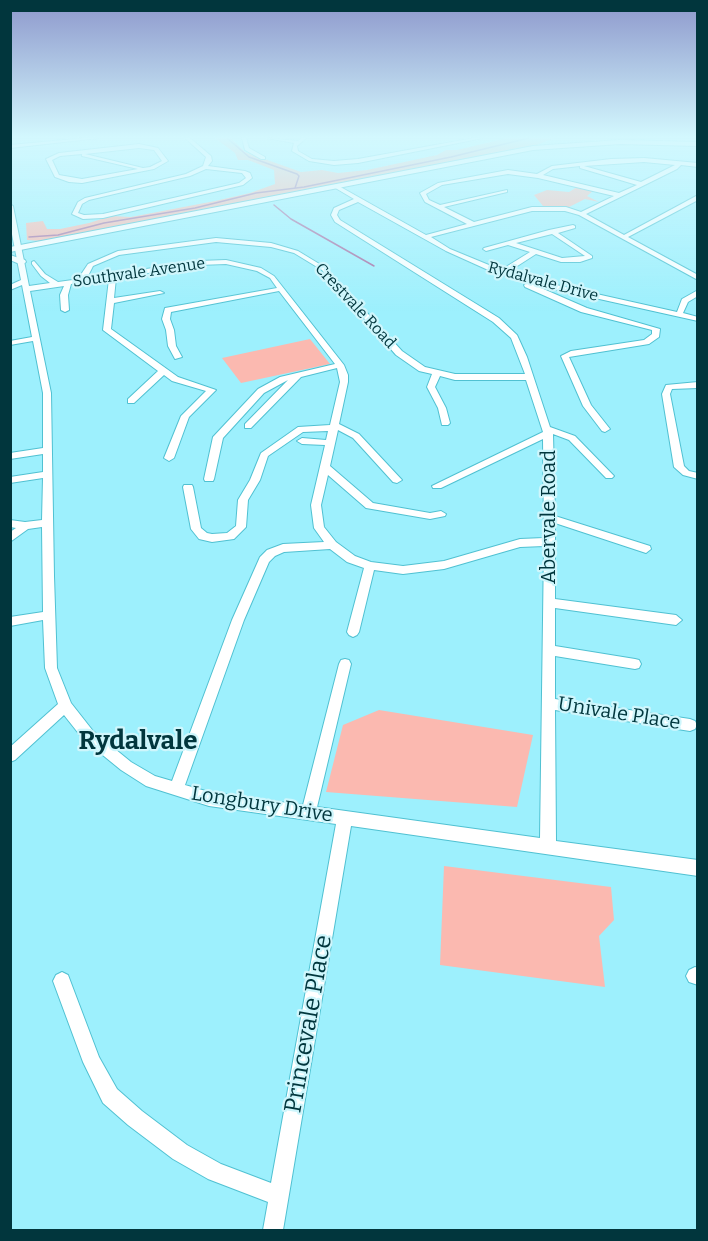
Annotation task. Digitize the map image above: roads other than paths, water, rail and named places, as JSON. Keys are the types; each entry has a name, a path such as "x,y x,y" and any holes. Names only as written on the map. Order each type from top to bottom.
{"main road":[{"path":"22,262 14,252 285,196"}],"street":[{"path":"100,196 80,202 75,214 89,217 103,216 190,196"},
{"name":"Rydalvale Drive","path":"353,196 464,258 502,273 523,280 698,319"},
{"path":"423,196 472,224"},
{"path":"439,207 485,196"},
{"path":"582,214 617,196"},
{"path":"624,237 698,197"},
{"name":"Abervale Road","path":"359,199 338,207 334,212 335,218 502,325 518,343 547,430 550,451 548,847"},
{"path":"10,206 14,252"},
{"path":"425,237 540,208 566,209 582,214 698,278"},
{"path":"486,249 573,227"},
{"path":"508,243 534,253 566,261 590,257 551,231"},
{"name":"Crestvale Road","path":"84,281 83,276 90,265 106,256 131,251 216,240 244,241 282,247 305,256 324,269 399,352 417,366 436,374 472,378 530,377"},
{"path":"502,273 534,253"},
{"name":"Longbury Drive","path":"22,262 29,286 47,393 51,669 65,705 103,750 151,781 209,799 698,868"},
{"name":"Southvale Avenue","path":"29,286 57,285 199,263 226,262 259,269 272,277 340,365"},
{"path":"34,263 42,275 57,285"},
{"path":"10,288 29,286 42,275"},
{"path":"113,277 107,330 163,370 186,383 207,388 211,392 192,409 180,426 169,458"},
{"path":"523,280 532,288 568,304 656,329 656,335 650,341 571,353 565,356 587,406 605,429"},
{"path":"65,310 64,295 68,283"},
{"path":"178,357 172,346 166,319 168,310 281,289"},
{"path":"679,315 685,301 698,292"},
{"path":"110,301 160,293"},
{"path":"10,343 37,338"},
{"path":"208,479 216,441 225,427 267,385 340,365 344,382 316,505 319,528 332,545 351,559 370,566 403,570 426,569 520,543 550,542"},
{"path":"131,401 163,370"},
{"path":"436,374 431,387 442,408 445,423"},
{"path":"248,426 298,375"},
{"path":"698,385 669,387 666,394 679,467 698,476"},
{"path":"188,487 196,529 203,536 212,538 230,536 241,527 243,500 255,480 264,455 301,429 312,426 334,426 356,436 397,480"},
{"path":"437,486 547,430 572,438 609,476"},
{"path":"302,441 330,443"},
{"path":"10,456 48,450"},
{"path":"325,467 370,506 430,516 441,514"},
{"path":"10,480 48,474"},
{"path":"550,518 646,549"},
{"path":"10,523 25,526 48,524"},
{"path":"10,537 25,526"},
{"path":"176,790 240,617 264,561 271,553 283,548 332,545"},
{"path":"353,632 370,566"},
{"path":"549,603 676,620"},
{"path":"10,622 49,615"},
{"path":"549,650 635,664"},
{"path":"308,814 345,664"},
{"name":"Univale Place","path":"548,703 690,725"},
{"path":"10,756 65,705"},
{"name":"Princevale Place","path":"273,1230 345,818"},
{"path":"62,981 92,1062 111,1096 135,1118 180,1152 215,1172 279,1196"}],"waterway":[{"path":"29,237 58,235 104,223 195,208 244,196"},
{"path":"274,205 291,219 374,266"}],"district":[{"name":"Rydalvale","path":"138,742"}]}
